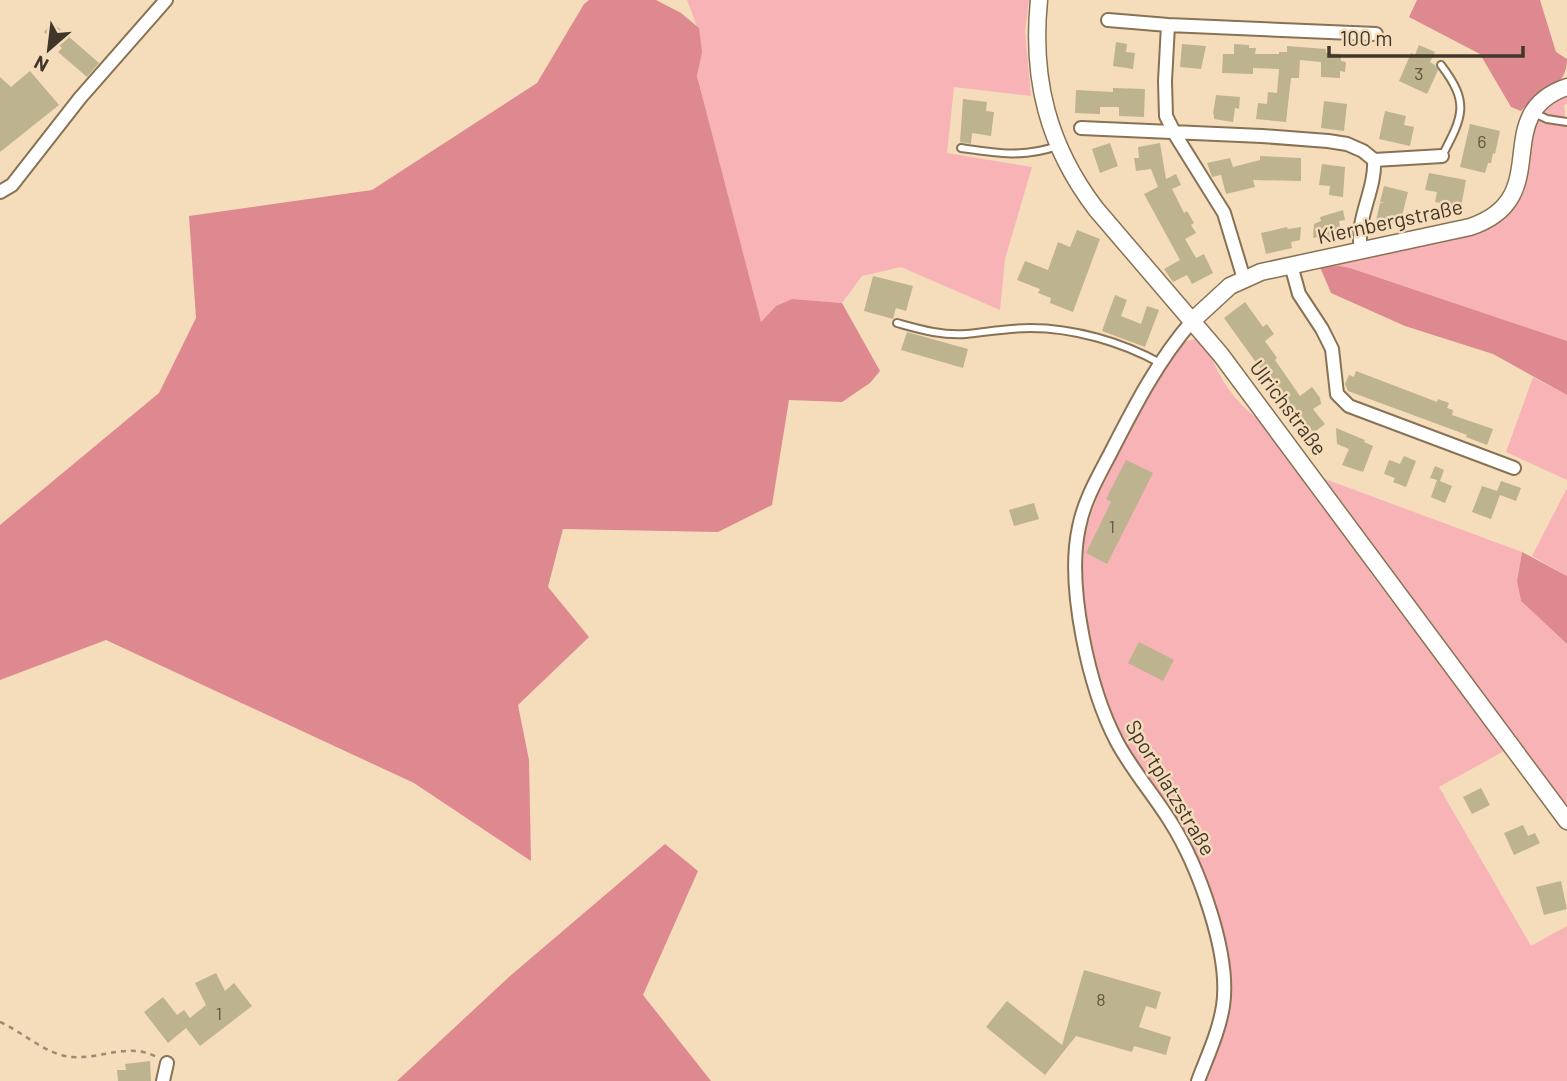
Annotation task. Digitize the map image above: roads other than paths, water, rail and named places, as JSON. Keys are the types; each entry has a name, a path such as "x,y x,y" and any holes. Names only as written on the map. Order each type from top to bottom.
{"street":[{"path":"0,192 12,185 80,98 166,0"},
{"name":"Ulrichstraße","path":"1039,0 1038,65 1042,91 1057,146 1078,186 1193,320 1404,598 1567,821"},
{"path":"1108,20 1376,34"},
{"path":"1168,25 1165,108 1173,131 1224,213 1244,279"},
{"path":"1532,113 1547,96 1567,87"},
{"name":"Kiernbergstraße","path":"1193,320 1217,296 1244,279 1291,265 1470,227 1494,216 1504,208 1516,188 1524,135 1532,113"},
{"path":"1080,128 1262,136 1347,144 1374,160 1442,156"},
{"path":"1361,250 1360,233 1375,172 1374,160"},
{"path":"1291,265 1299,295 1332,349 1337,394 1341,400 1349,406 1514,468"},
{"name":"Sportplatzstraße","path":"1193,320 1160,363 1138,399 1083,511 1076,548 1079,614 1090,665 1108,722 1118,744 1186,848 1198,871 1222,961 1223,1004 1219,1024 1198,1081"},
{"path":"163,1081 167,1063"}],"lane":[{"path":"1441,65 1460,94 1462,105 1459,120 1442,156"},
{"path":"1532,113 1567,122"},
{"path":"961,148 1018,155 1057,146"},
{"path":"897,323 947,334 1007,329 1051,329 1116,344 1160,363"}]}
